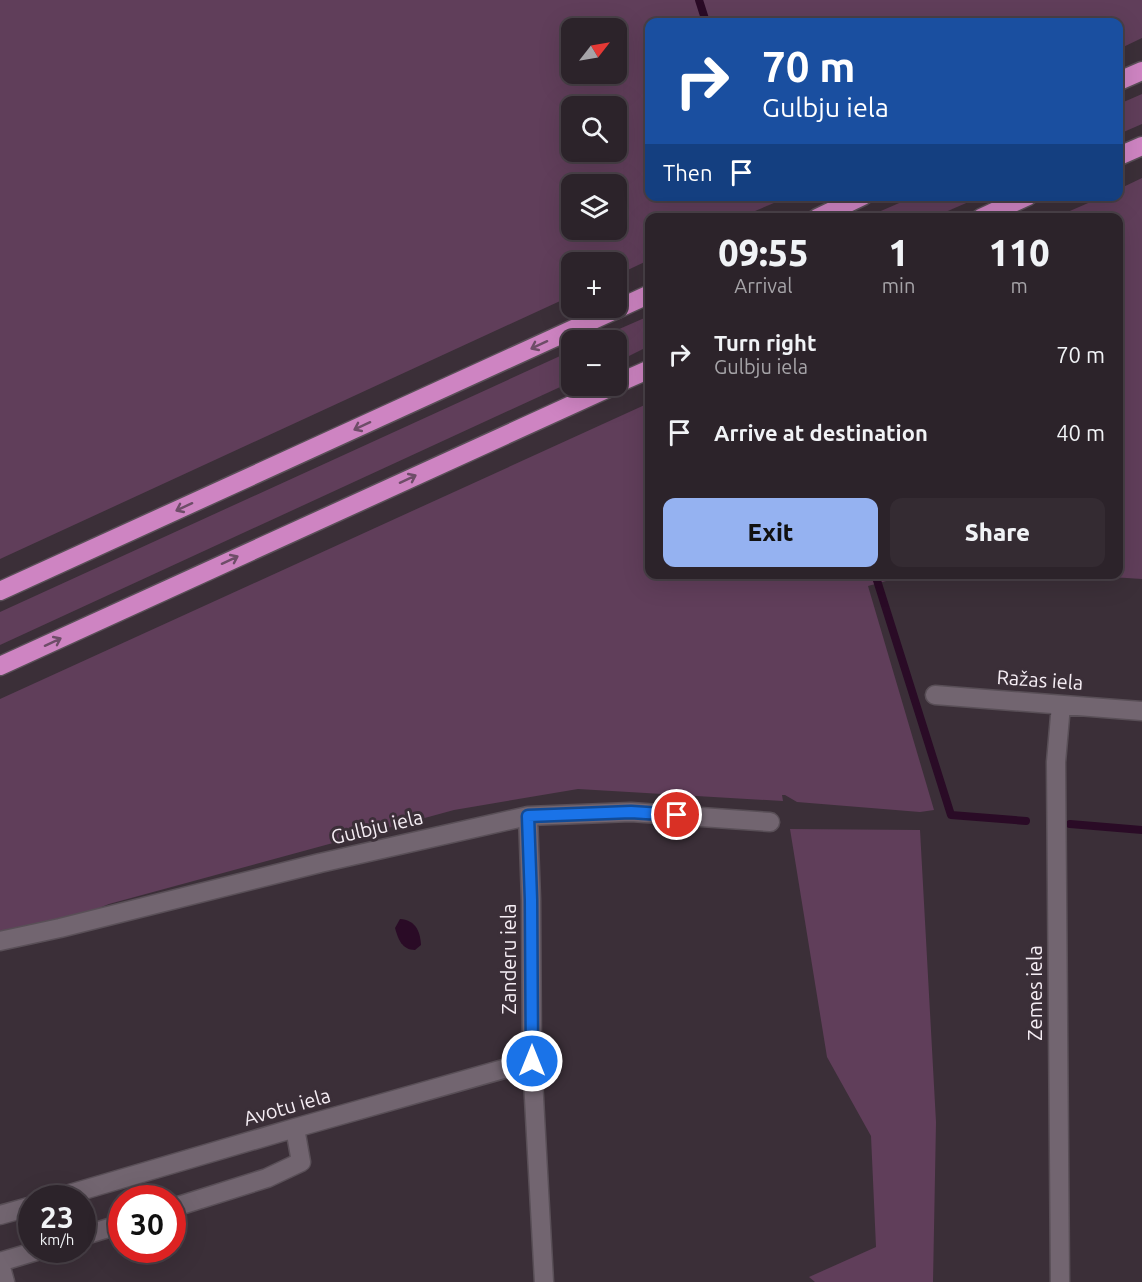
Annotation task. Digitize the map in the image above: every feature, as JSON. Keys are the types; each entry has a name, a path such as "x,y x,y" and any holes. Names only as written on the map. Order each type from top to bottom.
{"highway":[{"path":"1123,79 1142,71"},
{"path":"1123,154 1142,146"},
{"path":"827,213 853,201"},
{"path":"992,213 1017,201"},
{"path":"0,591 645,296"},
{"path":"627,380 645,371"},
{"path":"0,666 591,396"}],"street":[{"name":"Ražas iela","path":"935,695 1142,711"},
{"name":"Zemes iela","path":"1060,1282 1056,762 1061,705"},
{"name":"Gulbju iela","path":"0,940 60,928 320,863 528,816 631,812 770,822"},
{"name":"Zanderu iela","path":"528,816 532,1061 544,1282"},
{"name":"Avotu iela","path":"96,1186 532,1061"},
{"path":"186,1204 267,1178 301,1162 295,1128"},
{"path":"0,1215 18,1210"},
{"path":"5,1282 0,1263 18,1257"}],"shaded area":[{"path":"0,0 1142,0 1142,38 1123,47 1123,18 645,18 645,201 779,201 750,213 645,213 645,262 627,270 627,252 561,252 561,301 0,559"},
{"path":"1142,94 1142,124 1123,132 1123,102"},
{"path":"1142,178 1142,579 1123,578 1123,213 1065,213 1093,201 1123,201 1123,187"},
{"path":"904,201 971,201 943,213 876,213"},
{"path":"645,318 645,348 627,357 627,330 617,330"},
{"path":"561,356 561,387 0,645 0,612"},
{"path":"645,405 645,579 893,579 868,586 934,810 920,812 797,802 785,795 782,795 783,801 578,789 454,810 109,904 64,922 0,936 0,699"},
{"path":"790,829 920,830 936,1122 933,1282 815,1282 809,1277 876,1247 871,1136 827,1057"},
{"path":"400,919 409,921 418,930 421,945 415,950 407,948 399,940 395,928"}],"waterway":[{"path":"699,0 705,18"},
{"path":"877,579 951,815 1026,821"},
{"path":"1070,824 1142,830"}],"route":[{"path":"532,1061 528,816 631,812 677,815"}]}
